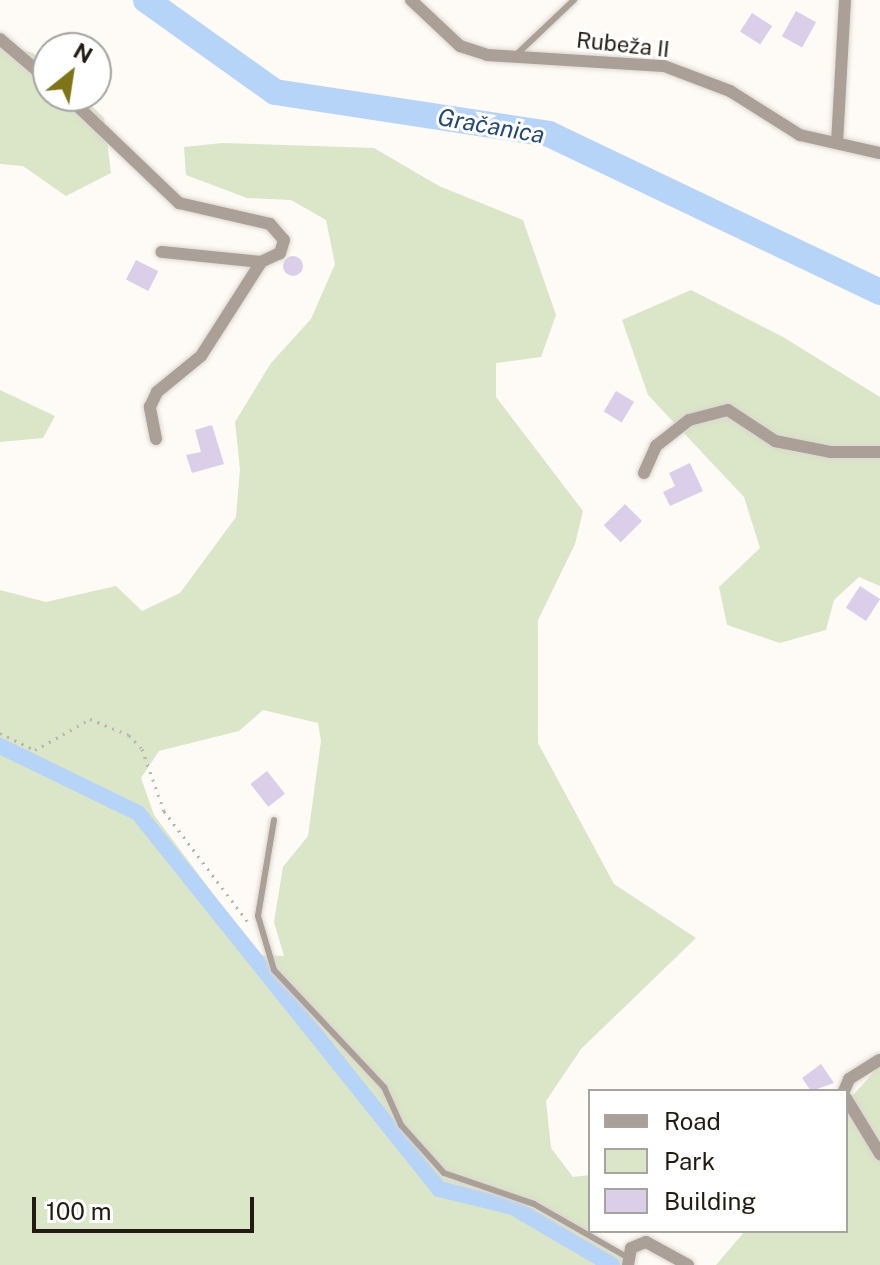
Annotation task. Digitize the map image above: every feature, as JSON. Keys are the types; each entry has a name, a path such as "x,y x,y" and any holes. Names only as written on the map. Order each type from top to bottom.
{"street":[{"name":"Rubeža II","path":"411,0 460,46 514,56 664,66 730,91 800,135 880,153"},
{"path":"837,143 845,0"},
{"path":"0,39 32,66"},
{"path":"84,112 179,203 278,229 284,246 273,259 261,262 162,252"},
{"path":"156,439 150,407 157,392 201,356 261,262"},
{"path":"644,473 656,446 689,420 728,410 775,441 830,452 880,452"},
{"path":"845,1089 849,1079 880,1060"},
{"path":"848,1101 880,1154"},
{"path":"627,1261 635,1245 646,1242 688,1265"}],"lane":[{"path":"514,56 556,22 574,0"},
{"path":"274,820 259,903 262,941 274,970 384,1087 401,1125 444,1173 534,1204 627,1261"}],"path":[{"path":"0,733 35,750 90,719 129,735 142,749 164,811 262,941"}],"green space":[{"path":"0,43 32,53 32,112 98,112 104,118 111,173 66,196 23,166 0,164"},
{"path":"222,143 374,148 439,186 523,220 556,315 541,357 496,363 496,397 583,511 575,544 538,620 538,743 614,884 696,938 581,1049 546,1101 551,1148 573,1177 588,1175 588,1233 592,1233 630,1265 0,1265 0,590 46,602 116,586 142,611 180,593 236,517 240,469 235,422 271,363 311,319 335,264 326,220 291,200 247,198 186,175 184,147","holes":["263,710 318,723 321,741 308,836 283,867 274,922 284,956 259,955 154,815 141,778 159,751 239,731"]},
{"path":"691,290 783,337 880,397 880,586 859,577 834,600 826,630 780,643 727,625 719,587 760,548 744,497 648,395 622,320"},
{"path":"0,390 55,416 43,438 0,442"},
{"path":"880,1065 880,1265 716,1265 743,1233 848,1233 848,1101"}],"building":[{"path":"796,11 816,22 802,48 782,36"},
{"path":"752,13 772,26 760,45 740,31"},
{"path":"289,256 297,256 303,266 297,276 289,276 283,270 283,262"},
{"path":"136,260 158,271 148,291 126,280"},
{"path":"616,391 634,402 622,422 604,412"},
{"path":"212,425 224,464 192,473 186,455 201,452 195,430"},
{"path":"690,463 703,491 670,506 663,492 675,486 669,473"},
{"path":"625,504 642,521 621,542 604,525"},
{"path":"860,586 880,599 866,621 846,608"},
{"path":"267,771 285,794 268,807 250,784"},
{"path":"821,1064 834,1083 810,1089 802,1078"}],"waterway":[{"name":"Gračanica","path":"146,0 275,92 549,134 880,292"},
{"path":"0,746 138,813 439,1189 513,1207 612,1265"}]}
